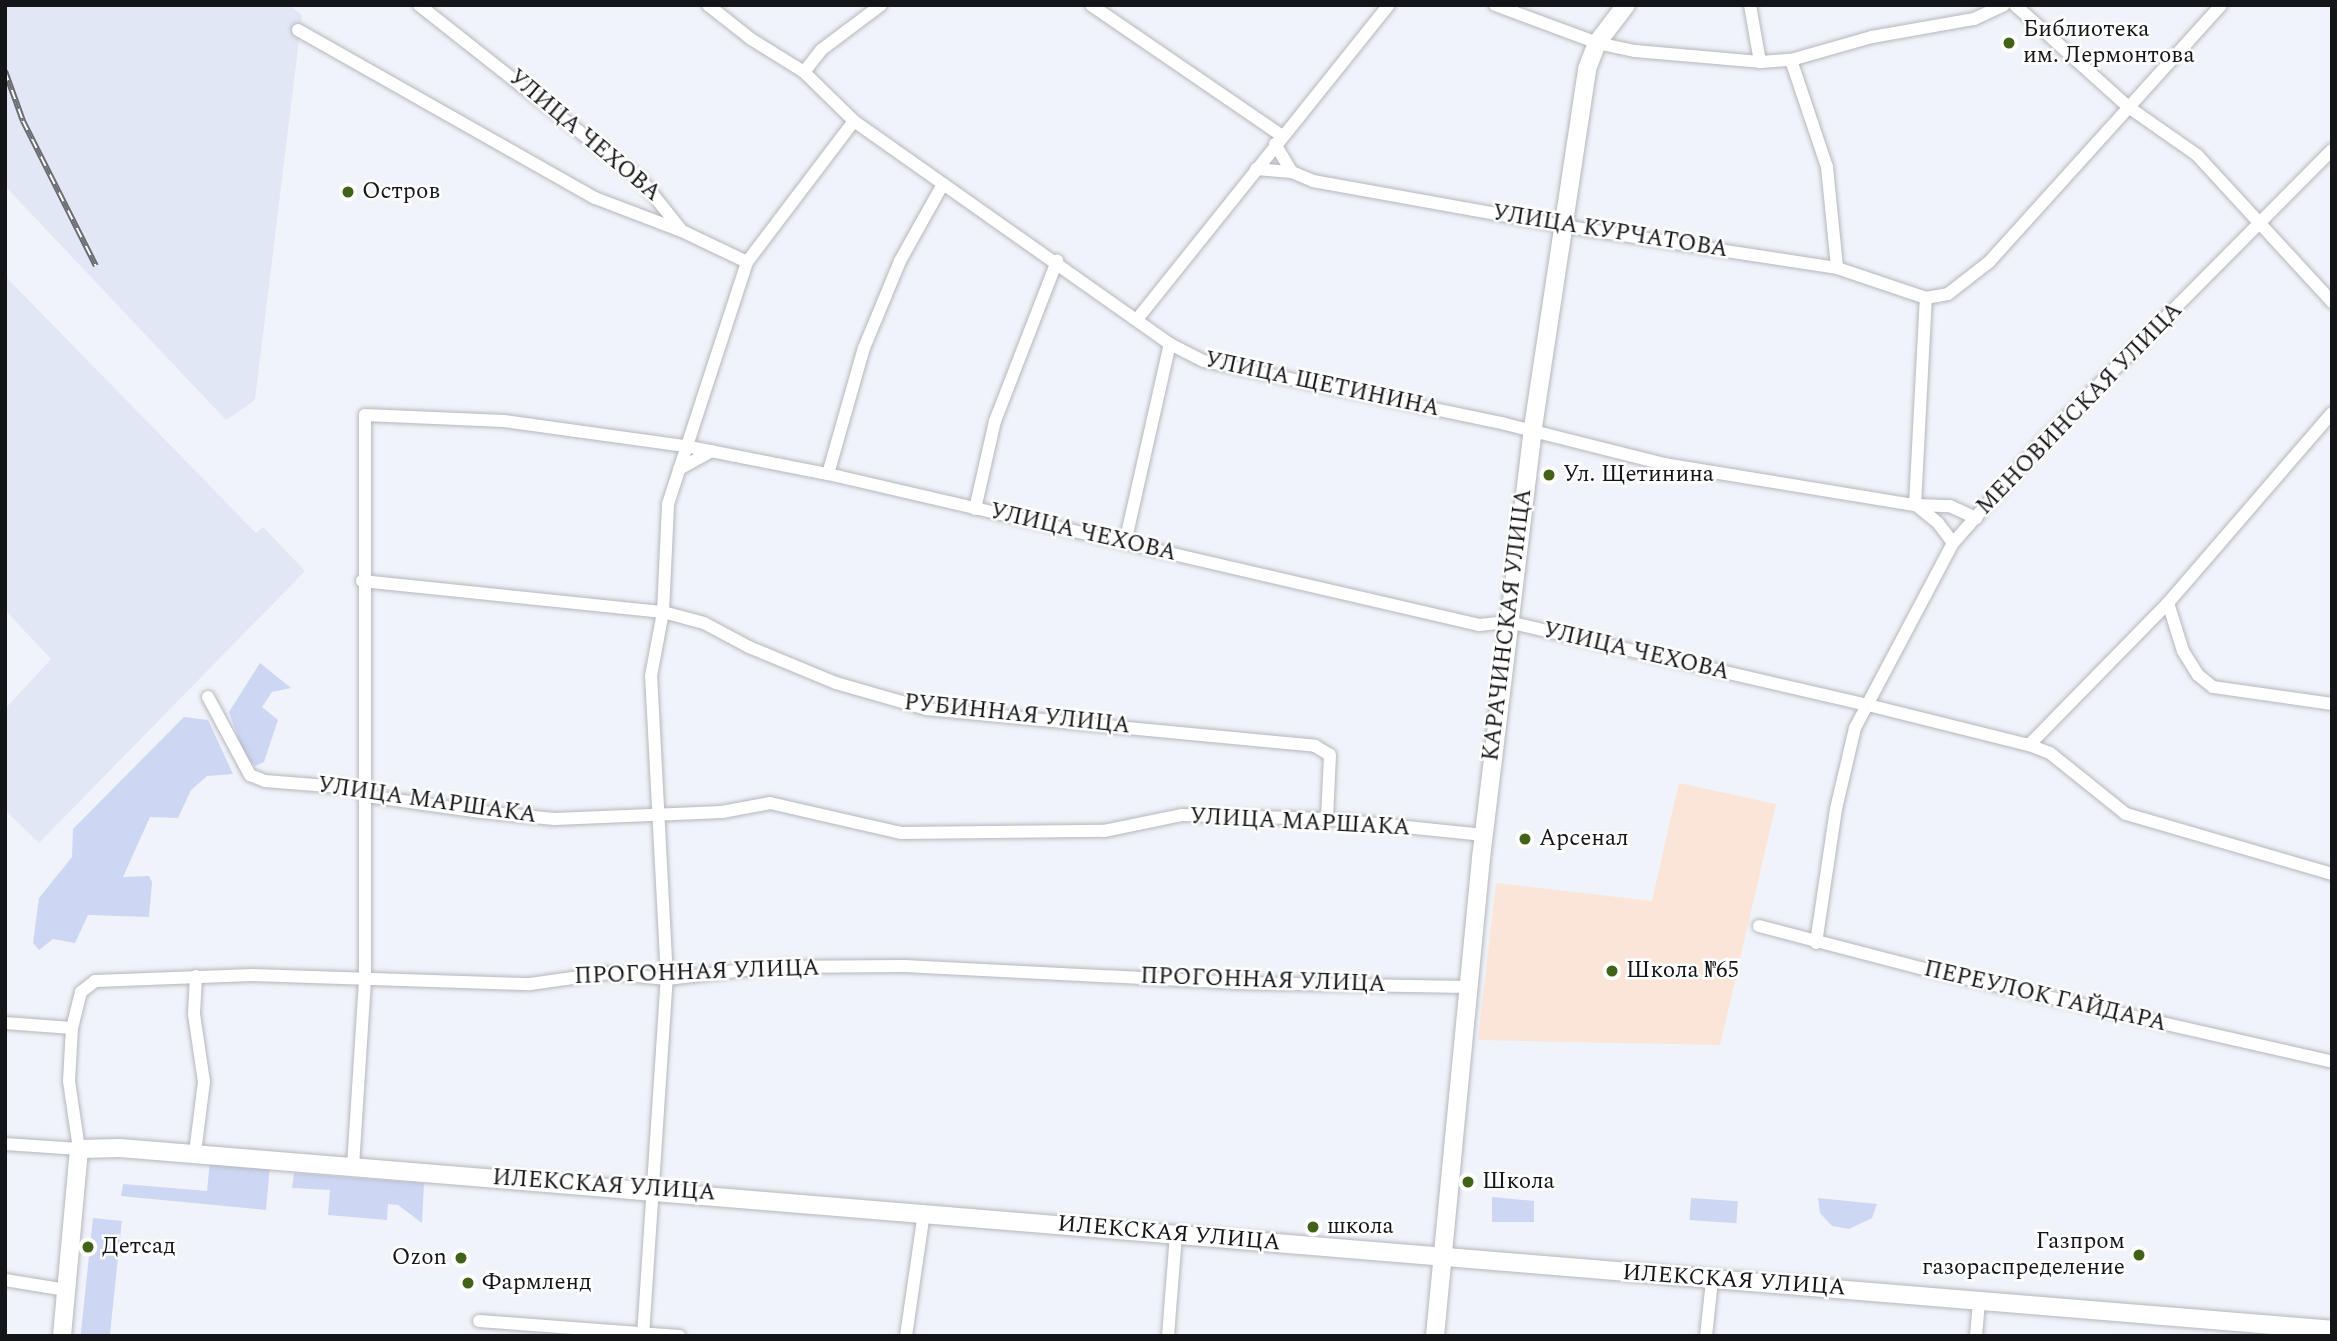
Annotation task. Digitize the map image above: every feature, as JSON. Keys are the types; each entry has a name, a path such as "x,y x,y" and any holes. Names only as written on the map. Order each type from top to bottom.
{"street":[{"name":"УЛИЦА ЧЕХОВА","path":"419,5 643,182 682,231 747,262"},
{"name":"УЛИЦА ЩЕТИНИНА","path":"708,5 751,39 804,72 854,121 1138,318 1170,344 1204,361 1505,424 1532,434 1664,464 1916,505 1950,506 1976,518"},
{"path":"804,72 821,50 881,5"},
{"path":"1091,5 1278,139 1292,172"},
{"path":"1138,318 1211,233 1278,139 1389,5"},
{"path":"1495,5 1597,43 1634,51 1760,62 1791,60 1872,37 1974,19 2004,5"},
{"name":"КАРАЧИНСКАЯ УЛИЦА","path":"1435,1336 1440,1257 1484,835 1532,434 1587,68 1597,43 1626,5"},
{"path":"1750,5 1760,62"},
{"path":"2015,5 2127,106 2197,155 2332,302"},
{"path":"1953,543 1916,505 1926,298 1948,294 1989,262 2221,5"},
{"path":"298,30 595,198 682,231"},
{"path":"1791,60 1827,167 1838,268"},
{"path":"643,1334 655,1189 667,979 662,814 652,676 663,612 668,504 747,262 854,121"},
{"name":"МЕНОВИНСКАЯ УЛИЦА","path":"1816,943 1836,809 1855,728 1953,543 2043,441 2332,150"},
{"name":"УЛИЦА КУРЧАТОВА","path":"1256,169 1292,172 1313,181 1563,226 1838,268 1926,298"},
{"path":"828,474 864,348 900,261 943,184"},
{"path":"975,509 995,421 1056,261"},
{"path":"1125,542 1170,344"},
{"path":"2029,745 2168,603 2332,412"},
{"name":"УЛИЦА ЧЕХОВА","path":"362,581 365,415 504,421 685,446 828,474 1479,625 1508,622 2029,745 2050,753 2126,814 2332,874"},
{"path":"679,469 711,451"},
{"path":"353,1166 365,978 367,796 362,581"},
{"name":"РУБИННАЯ УЛИЦА","path":"362,581 663,612 704,623 749,647 836,683 926,709 1315,746 1330,755 1327,820"},
{"path":"2168,603 2183,651 2198,675 2213,687 2332,704"},
{"name":"УЛИЦА МАРШАКА","path":"208,697 250,775 265,781 353,788 367,796 555,819 722,812 770,803 901,833 1104,831 1182,815 1327,820 1484,835"},
{"name":"ПЕРЕУЛОК ГАЙДАРА","path":"1759,926 1816,943 2332,1062"},
{"name":"ПРОГОННАЯ УЛИЦА","path":"72,1028 81,992 95,981 197,976 530,984 608,973 667,979 771,967 904,967 1236,983 1468,987"},
{"path":"195,1153 204,1082 194,1014 197,976"},
{"path":"5,1023 72,1028 69,1081 79,1149 62,1336"},
{"name":"ИЛЕКСКАЯ УЛИЦА","path":"5,1144 195,1153 655,1189 1712,1281 2332,1330"},
{"path":"906,1336 924,1212"},
{"path":"1168,1336 1176,1235"},
{"path":"5,1280 66,1290"},
{"path":"1706,1336 1712,1281"},
{"path":"1976,1336 1979,1301"},
{"path":"479,1321 679,1336"}],"shaded area":[{"path":"5,5 289,5 302,15 255,400 226,420 5,186"},
{"path":"5,276 256,533 263,527 305,571 39,843 5,810 5,709 51,659 5,610"},
{"path":"260,663 291,688 272,692 262,707 278,720 264,762 255,766 245,757 229,712"},
{"path":"184,717 208,720 233,774 207,776 191,790 178,818 150,817 123,877 149,876 152,882 149,917 88,915 75,943 53,939 39,950 33,943 39,898 72,857 73,829"},
{"name":"Школа №65","path":"1679,783 1776,804 1720,1045 1478,1040 1496,883 1652,901"},
{"path":"210,1160 270,1165 266,1210 121,1196 123,1184 207,1191"},
{"path":"294,1173 424,1183 422,1223 398,1205 388,1204 387,1220 328,1215 330,1190 292,1188"},
{"path":"1492,1197 1534,1201 1534,1222 1492,1222"},
{"path":"1691,1198 1738,1201 1736,1223 1689,1220"},
{"path":"1818,1198 1877,1204 1872,1218 1849,1229 1832,1226 1820,1213"},
{"path":"93,1218 122,1221 110,1336 81,1335"}],"railway":[{"path":"5,71 23,121 96,266"}],"place":[{"name":"Библиотека им. Лермонтова","path":"2009,43"},
{"name":"Остров","path":"348,192"},
{"name":"Ул. Щетинина","path":"1549,475"},
{"name":"Арсенал","path":"1525,839"},
{"name":"Школа №65","path":"1612,971"},
{"name":"Школа","path":"1468,1182"},
{"name":"школа","path":"1313,1227"},
{"name":"Детсад","path":"88,1247"},
{"name":"Газпром газораспределение","path":"2139,1255"},
{"name":"Ozon","path":"461,1258"},
{"name":"Фармленд","path":"468,1283"}]}
